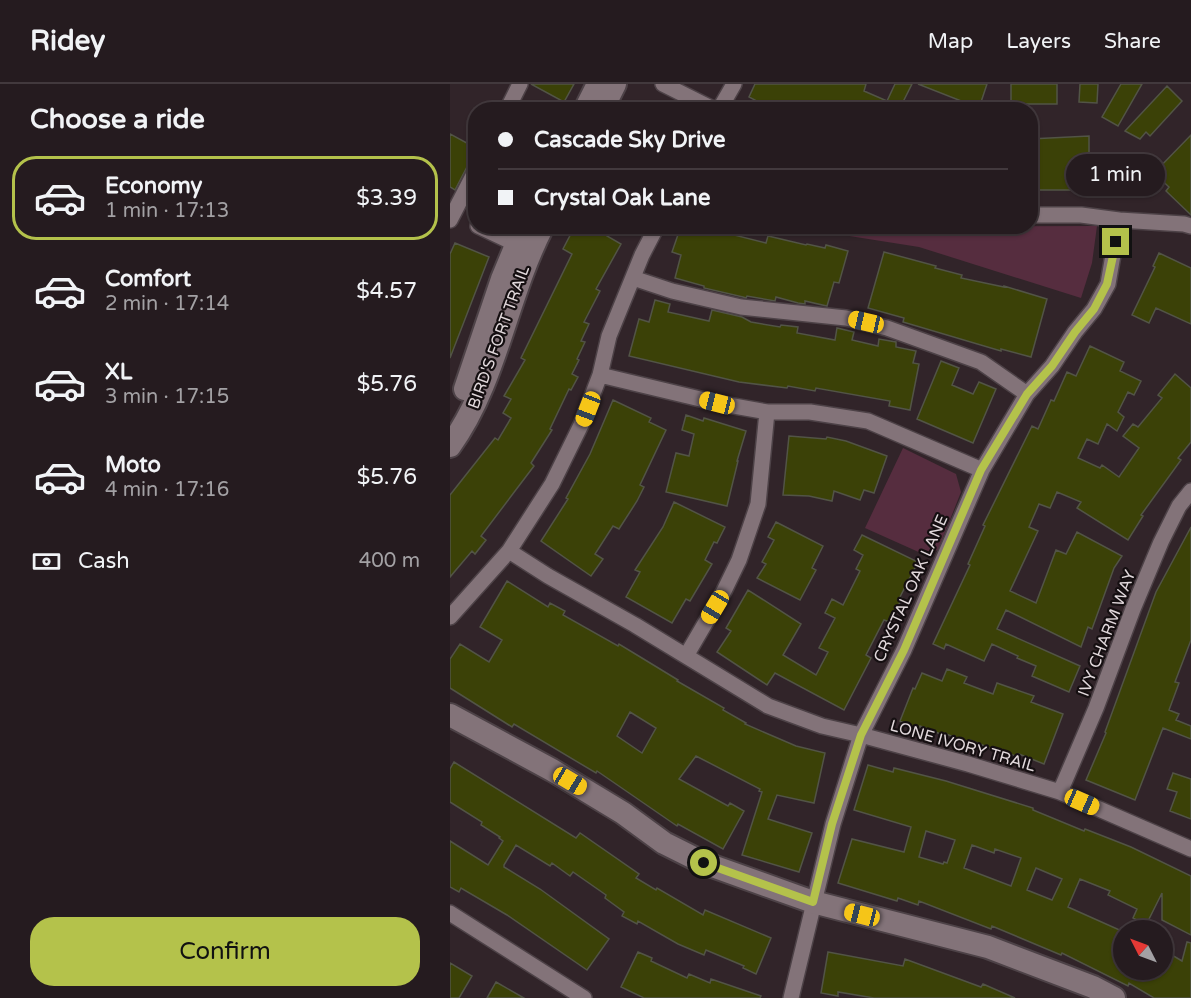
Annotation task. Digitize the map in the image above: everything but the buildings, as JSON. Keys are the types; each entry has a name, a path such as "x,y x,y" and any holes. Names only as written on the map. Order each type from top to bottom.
{"street":[{"path":"511,102 520,84"},
{"path":"589,102 598,84"},
{"path":"606,102 615,84"},
{"path":"663,84 700,102"},
{"path":"722,102 734,84"},
{"path":"468,185 451,216 468,223"},
{"path":"1038,216 1081,215 1191,226"},
{"name":"CRYSTAL OAK LANE","path":"790,998 832,824 861,735 904,650 981,470 1027,394 1052,366 1094,309 1107,284 1119,220"},
{"path":"503,234 523,240"},
{"path":"450,617 509,551 552,484 581,425 600,375 609,336 653,234"},
{"name":"BIRD'S FORT TRAIL","path":"450,446 455,424 474,407 492,363 510,304 523,240"},
{"path":"633,278 672,291 741,308 846,318 887,328 981,362 1027,394"},
{"path":"600,375 717,403 767,412 810,412 868,421 981,470"},
{"path":"686,656 740,560 758,504 767,412"},
{"name":"IVY CHARM WAY","path":"1060,792 1096,708 1157,552 1179,506 1191,490"},
{"name":"LONE IVORY TRAIL","path":"509,551 768,706 822,726 1060,792 1191,849"},
{"path":"450,715 552,770 623,813 664,843 704,863 813,902 988,947 1093,987 1114,998"},
{"path":"450,913 584,998"}],"shaded area":[{"path":"1038,226 1097,226 1092,263 1081,298 919,247 828,234 1038,234"},
{"path":"903,448 956,474 961,492 938,550 923,554 865,528"}],"route":[{"path":"704,863 813,902 832,824 861,735 904,650 981,470 1027,394 1052,366 1094,309 1107,284 1116,242"}]}
